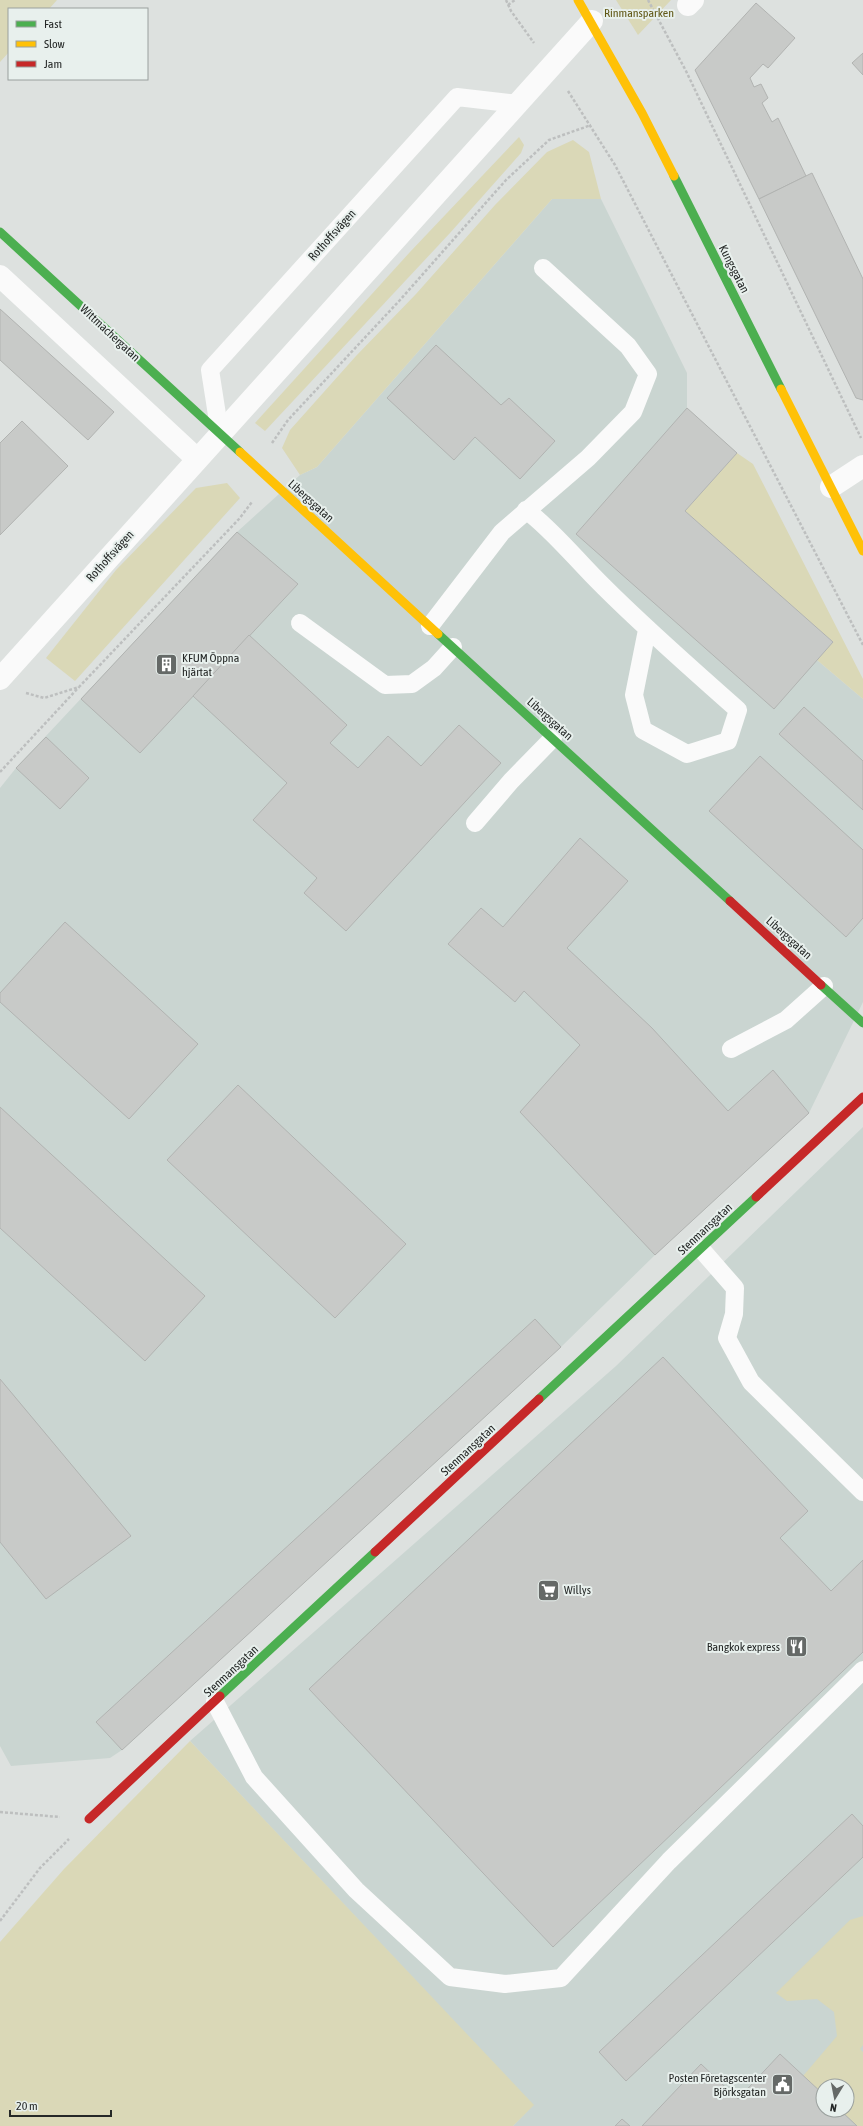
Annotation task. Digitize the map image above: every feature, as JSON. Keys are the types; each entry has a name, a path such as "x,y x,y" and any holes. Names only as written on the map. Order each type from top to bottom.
{"street":[{"name":"Kungsgatan","path":"578,0 592,21 642,113 863,551"},
{"name":"Rothoffsvägen","path":"0,679 592,21"},
{"name":"Wittmachergatan","path":"0,232 220,434"},
{"path":"0,276 197,459"},
{"name":"Libergsgatan","path":"220,434 863,1023"},
{"path":"831,488 863,466"},
{"name":"Stenmansgatan","path":"89,1819 863,1097"}],"lane":[{"name":"Rothoffsvägen","path":"220,434 210,370 457,97 518,104"},
{"path":"430,626 502,532 588,458 633,412 648,374 628,346 543,268"},
{"path":"526,510 541,521 586,570 647,630 738,710 728,741 687,754 643,730 634,695 647,630"},
{"path":"300,623 385,685 412,684 434,668 454,647"},
{"path":"475,823 511,781 553,738"},
{"path":"731,1049 786,1020 824,986"},
{"path":"701,1249 735,1288 734,1314 727,1338 751,1382 863,1492"},
{"path":"215,1702 254,1777 356,1890 450,1977 505,1984 561,1978 669,1861 863,1670"}],"path":[{"path":"506,0 591,125 615,165 863,645"},
{"path":"508,5 515,0"},
{"path":"648,0 686,72 863,442"},
{"path":"0,772 239,519 269,479 272,443 288,420 400,300 506,180 549,140 591,125"},
{"path":"22,692 44,698 79,687"},
{"path":"0,1812 89,1819"},
{"path":"0,1921 40,1868 89,1819"}],"shaded area":[{"path":"552,199 601,199 687,373 687,408 737,453 685,511 833,642 817,660 863,699 863,1002 809,1113 655,1255 561,1347 122,1750 110,1758 11,1766 0,1746 0,788 16,768 237,532 300,475 317,467"},
{"path":"863,1127 863,2126 513,2126 533,2105 190,1741 616,1366"}],"green space":[{"path":"0,0 57,0 50,8 8,8 8,53 0,62"},
{"name":"Rinmansparken","path":"616,0 671,0 638,35"},
{"path":"519,137 524,145 521,153 450,233 265,431 255,423 410,252"},
{"path":"573,140 589,152 601,199 552,199 317,467 300,475 282,448 290,430 356,356 416,294 495,205 547,152"},
{"path":"737,453 753,464 863,679 863,699 817,660 833,642 685,511"},
{"path":"227,483 240,498 75,681 46,658 116,570 196,488"},
{"path":"190,1741 534,2105 513,2126 0,2126 0,1942 64,1869"},
{"path":"863,1916 863,2045 860,2049 863,2052 863,2126 857,2126 848,2118 855,2118 855,2078 815,2078 815,2087 803,2076 837,2036 834,2012 817,1999 787,2001 776,1993 850,1920"}],"building":[{"path":"756,3 795,38 768,68 763,64 750,78 754,87 761,84 768,98 762,103 772,122 778,118 806,176 759,199 695,70"},
{"path":"863,53 863,75 852,63"},
{"path":"812,173 863,279 863,400 856,398 759,199"},
{"path":"0,309 114,412 88,440 0,360"},
{"path":"436,345 501,405 509,398 555,441 520,479 475,437 454,460 387,398"},
{"path":"687,408 737,453 685,511 833,642 774,709 576,534"},
{"path":"22,421 68,466 0,535 0,443"},
{"name":"KFUM Öppna hjärtat","path":"237,532 298,584 140,753 81,699"},
{"path":"249,635 347,725 330,743 358,768 388,736 421,766 459,725 501,763 346,931 304,893 317,878 253,820 287,783 193,696"},
{"path":"804,707 863,761 863,810 779,734"},
{"path":"46,737 89,778 60,809 16,768"},
{"path":"760,756 863,850 863,918 846,937 709,811"},
{"path":"580,838 628,881 567,948 652,1028 728,1111 773,1070 809,1113 655,1255 520,1112 580,1045 524,991 515,1002 448,944 481,908 503,927"},
{"path":"65,922 198,1044 129,1119 0,1002 0,993"},
{"path":"238,1085 406,1244 335,1318 167,1160"},
{"path":"0,1107 205,1296 145,1361 0,1228"},
{"path":"535,1319 561,1347 122,1750 96,1722"},
{"path":"663,1357 808,1511 780,1538 831,1591 863,1560 863,1652 553,1947 309,1689"},
{"path":"0,1379 131,1536 46,1599 0,1542"},
{"path":"852,1814 863,1826 863,1857 626,2081 599,2052"},
{"name":"Posten Företagscenter Björksgatan","path":"780,2054 815,2087 815,2118 848,2118 857,2126 642,2126 701,2064 738,2099"},
{"path":"622,2119 630,2126 615,2126"}],"traffic: fast":[{"path":"674,176 781,389"},
{"path":"0,232 240,452"},
{"path":"438,634 730,901"},
{"path":"821,985 863,1023"},
{"path":"539,1399 756,1197"},
{"path":"220,1696 375,1552"}],"traffic: slow":[{"path":"578,0 642,113 674,176"},
{"path":"781,389 863,551"},
{"path":"240,452 438,634"}],"traffic: jam":[{"path":"730,901 821,985"},
{"path":"756,1197 863,1097"},
{"path":"375,1552 539,1399"},
{"path":"89,1819 220,1696"}],"place":[{"name":"KFUM Öppna hjärtat","path":"167,665"},
{"name":"Willys","path":"548,1590"},
{"name":"Bangkok express","path":"796,1647"},
{"name":"Posten Företagscenter Björksgatan","path":"782,2085"}]}
